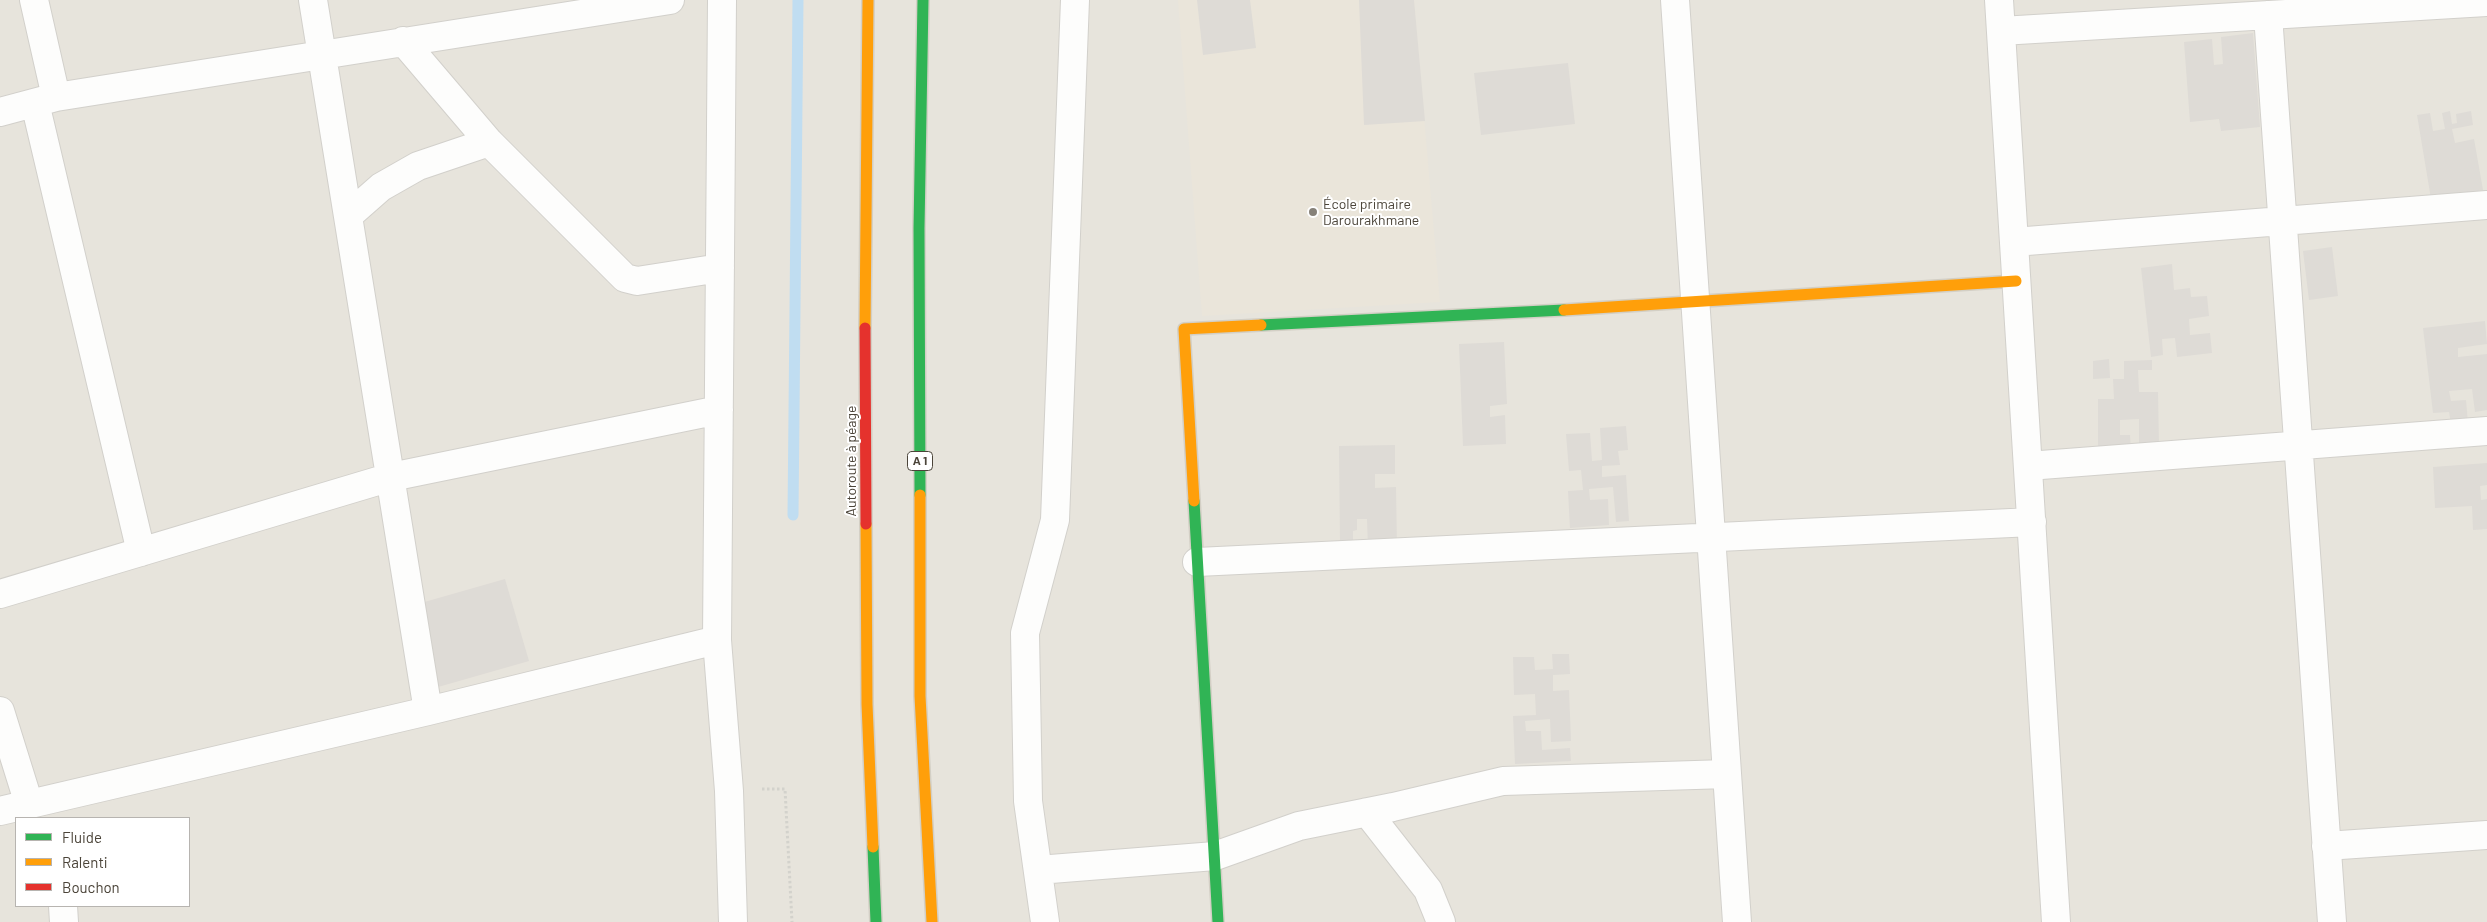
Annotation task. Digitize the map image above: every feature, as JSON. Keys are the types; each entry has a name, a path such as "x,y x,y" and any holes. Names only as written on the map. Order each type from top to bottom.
{"main road":[{"name":"Autoroute à péage","path":"868,0 865,222 867,704 876,922"},
{"name":"A 1","path":"923,0 919,228 920,686 932,922"},
{"path":"1218,922 1184,329 1696,303 2016,281"}],"street":[{"path":"34,0 46,100 141,552"},
{"path":"313,0 428,711"},
{"path":"0,112 46,100 322,54 670,0"},
{"path":"722,0 717,640 729,791 733,922"},
{"path":"1045,922 1028,800 1025,633 1055,520 1075,0"},
{"path":"1675,0 1737,922"},
{"path":"1999,0 2056,922"},
{"path":"2001,31 2268,15 2296,7 2487,2"},
{"path":"2268,15 2332,922"},
{"path":"403,42 489,142 625,278 636,281 720,268"},
{"path":"348,216 381,187 418,166 489,142"},
{"path":"2014,242 2487,205"},
{"path":"0,594 390,476 719,410"},
{"path":"2028,466 2487,431"},
{"path":"1197,562 2032,522"},
{"path":"0,811 29,804 57,808 428,711 717,640"},
{"path":"0,711 29,804"},
{"path":"1038,870 1214,856 1299,826 1503,781 1727,774"},
{"path":"1367,812 1428,890 1440,922"},
{"path":"2326,846 2487,835"},
{"path":"63,907 64,922"}],"path":[{"path":"729,791 785,789 792,922"}],"shaded area":[{"path":"0,0 2487,0 2487,922 0,922"},
{"name":"École primaire Darourakhmane","path":"1178,0 1414,0 1440,302 1202,316"}],"building":[{"path":"1197,0 1250,0 1256,48 1203,55"},
{"path":"1359,0 1414,0 1425,121 1364,125"},
{"path":"2253,33 2260,127 2221,131 2219,119 2190,122 2184,42 2212,39 2214,65 2223,64 2221,37"},
{"path":"1568,63 1575,124 1481,135 1474,73"},
{"path":"2450,111 2452,124 2457,123 2456,114 2471,111 2473,125 2452,129 2455,143 2474,139 2483,190 2431,199 2417,115 2430,113 2433,131 2445,129 2442,113"},
{"path":"2332,247 2338,296 2309,300 2303,251"},
{"path":"2172,264 2174,290 2190,288 2191,297 2207,296 2209,316 2189,319 2190,335 2210,333 2212,353 2177,357 2175,338 2162,339 2163,355 2151,357 2141,268"},
{"path":"2485,321 2487,344 2458,348 2458,357 2487,354 2487,410 2475,412 2472,389 2449,391 2451,401 2466,400 2468,423 2451,424 2449,412 2433,413 2423,328"},
{"path":"1504,342 1507,404 1490,406 1490,417 1505,415 1506,444 1463,446 1459,344"},
{"path":"2109,359 2110,378 2093,379 2093,361"},
{"path":"2152,360 2152,370 2138,370 2139,392 2158,392 2159,446 2139,446 2139,419 2120,420 2120,435 2130,435 2131,453 2098,447 2098,399 2114,399 2113,379 2124,379 2124,361"},
{"path":"1626,426 1628,450 1618,451 1620,465 1602,466 1602,477 1626,475 1629,521 1616,522 1613,487 1589,489 1590,500 1608,499 1609,525 1570,528 1568,491 1583,490 1581,470 1569,471 1566,434 1590,433 1592,461 1602,460 1600,428"},
{"path":"1395,445 1395,474 1375,474 1375,488 1396,487 1397,547 1368,548 1367,519 1357,519 1357,530 1353,531 1353,543 1340,543 1339,446"},
{"path":"2487,463 2487,485 2480,486 2481,500 2487,499 2487,529 2473,530 2472,506 2435,508 2433,467"},
{"path":"505,579 529,661 438,687 414,605"},
{"path":"1552,654 1569,654 1570,674 1553,675 1553,691 1569,690 1571,741 1551,742 1550,719 1525,721 1526,731 1541,731 1542,750 1570,748 1571,761 1515,764 1513,716 1536,715 1535,694 1514,695 1513,657 1534,657 1535,670 1553,669"}],"waterway":[{"path":"793,515 798,0"}],"traffic: fast":[{"path":"920,495 919,228 923,0"},
{"path":"1261,325 1564,310"},
{"path":"1194,501 1218,922"},
{"path":"873,847 876,922"}],"traffic: slow":[{"path":"865,328 868,0"},
{"path":"1564,310 2016,281"},
{"path":"1194,501 1184,329 1261,325"},
{"path":"920,495 920,696 932,922"},
{"path":"866,524 867,704 873,847"}],"traffic: jam":[{"path":"865,328 866,524"}],"place":[{"name":"École primaire Darourakhmane","path":"1313,212"}]}
